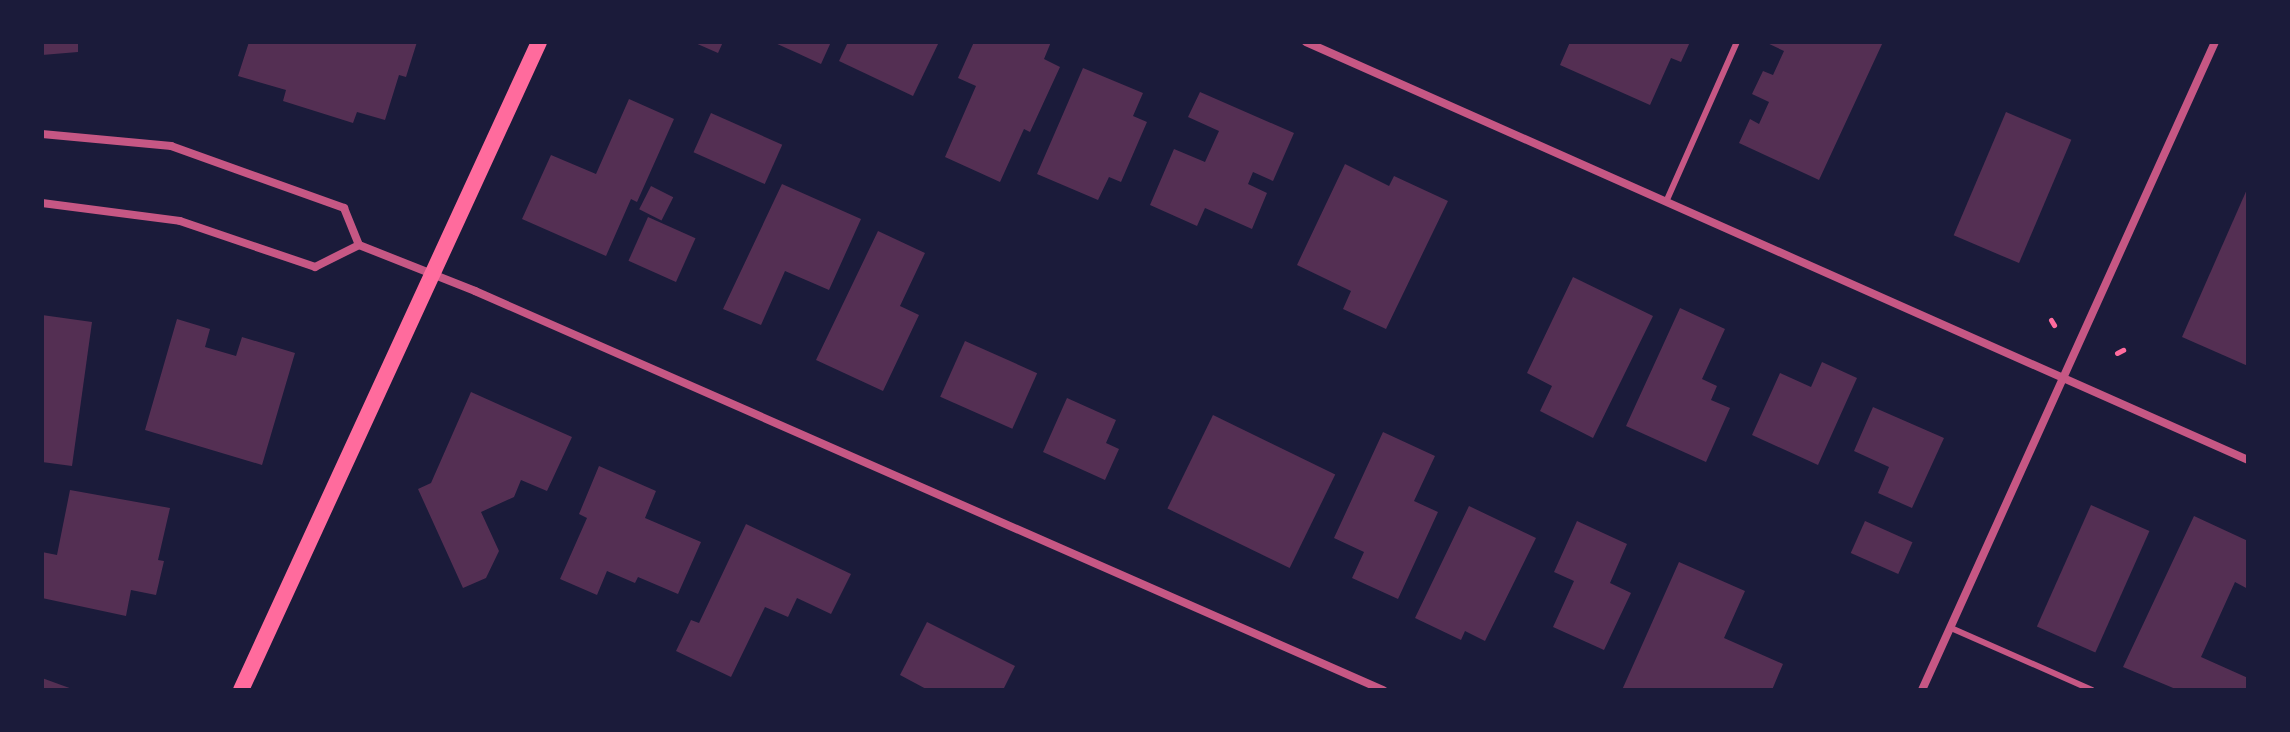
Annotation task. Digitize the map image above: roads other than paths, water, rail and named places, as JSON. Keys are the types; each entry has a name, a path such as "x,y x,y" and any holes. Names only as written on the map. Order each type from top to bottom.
{"main road":[{"path":"241,690 539,42"}],"street":[{"path":"1306,42 2248,460"},
{"path":"1922,690 2215,42"},
{"path":"42,134 171,146 344,208 359,245 432,273 1383,690"},
{"path":"42,203 180,221 315,267 359,245"}],"lane":[{"path":"1666,202 1737,42"},
{"path":"1951,628 2092,690"}]}
